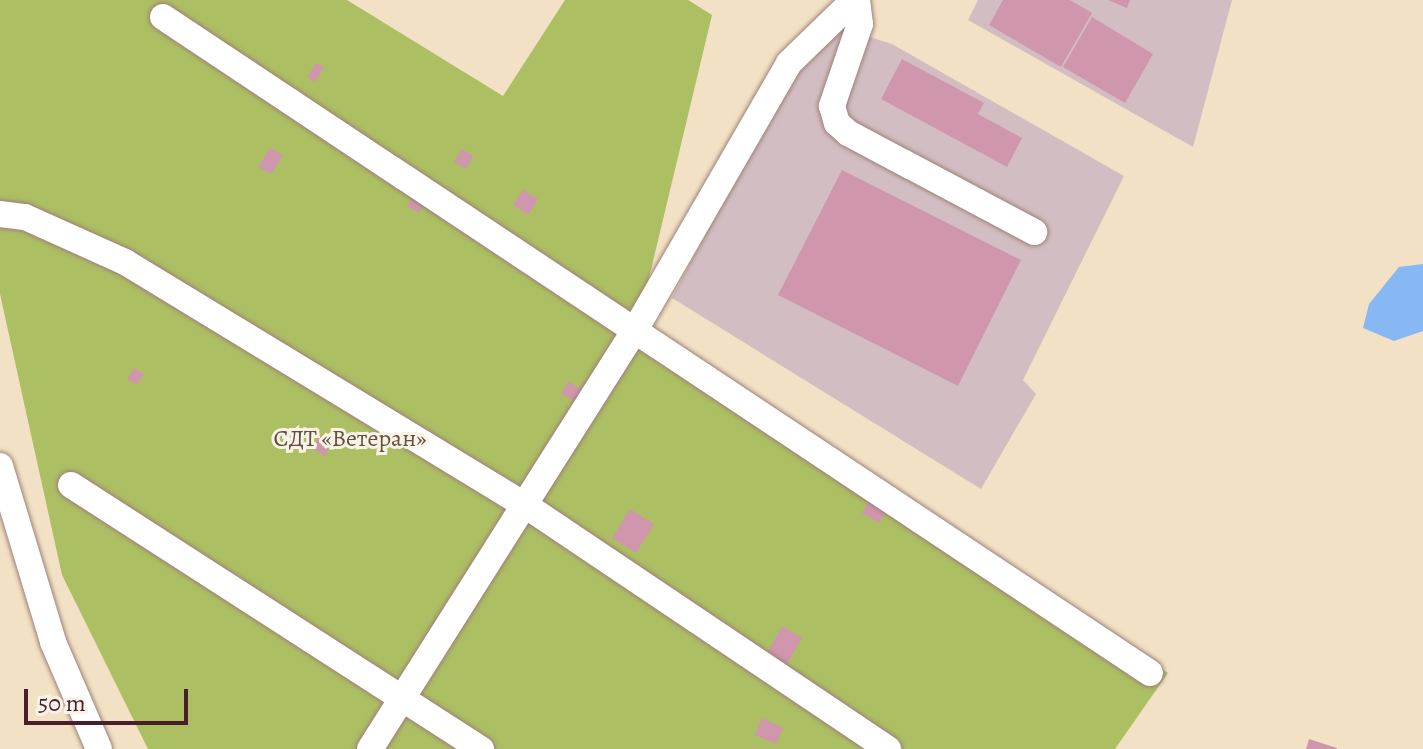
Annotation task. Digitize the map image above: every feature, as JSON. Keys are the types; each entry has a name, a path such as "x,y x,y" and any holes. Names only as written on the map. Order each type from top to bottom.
{"street":[{"path":"855,0 860,24 832,106 837,123 848,133 1034,232"},
{"path":"370,749 522,503 635,330 789,63 855,0"},
{"path":"163,17 1150,673"},
{"path":"0,214 25,217 125,262 522,503 888,749"},
{"path":"0,466 53,642 99,749"},
{"path":"71,485 481,749"}],"shaded area":[{"path":"978,0 1232,0 1193,147 968,20"},
{"path":"819,21 892,44 1124,176 1023,380 1036,394 981,489 672,298"}],"green space":[{"name":"СДТ «Ветеран»","path":"0,0 347,0 503,96 565,0 688,0 712,15 638,324 1168,673 1115,749 148,749 62,575 0,294"}],"water":[{"path":"1423,264 1423,331 1394,341 1363,328 1369,304 1399,267"}],"building":[{"path":"1003,0 1070,0 1092,13 1061,67 989,25"},
{"path":"1108,0 1130,0 1127,8"},
{"path":"1092,17 1153,54 1125,103 1063,67"},
{"path":"902,59 984,103 978,114 1022,138 1007,167 881,99"},
{"path":"316,63 324,67 315,82 307,77"},
{"path":"270,148 283,155 271,174 258,167"},
{"path":"462,149 473,156 466,169 454,162"},
{"path":"842,170 1021,260 958,386 778,295"},
{"path":"523,190 538,199 528,215 513,205"},
{"path":"413,197 424,204 419,213 407,206"},
{"path":"134,368 144,374 137,385 127,379"},
{"path":"568,382 583,390 577,402 561,394"},
{"path":"318,438 330,445 325,456 312,449"},
{"path":"876,488 893,498 879,523 862,513"},
{"path":"630,509 654,524 636,553 612,538"},
{"path":"782,626 802,638 785,667 766,655"},
{"path":"762,718 783,728 776,744 755,735"},
{"path":"1309,739 1337,748 1337,749 1306,749"}]}
